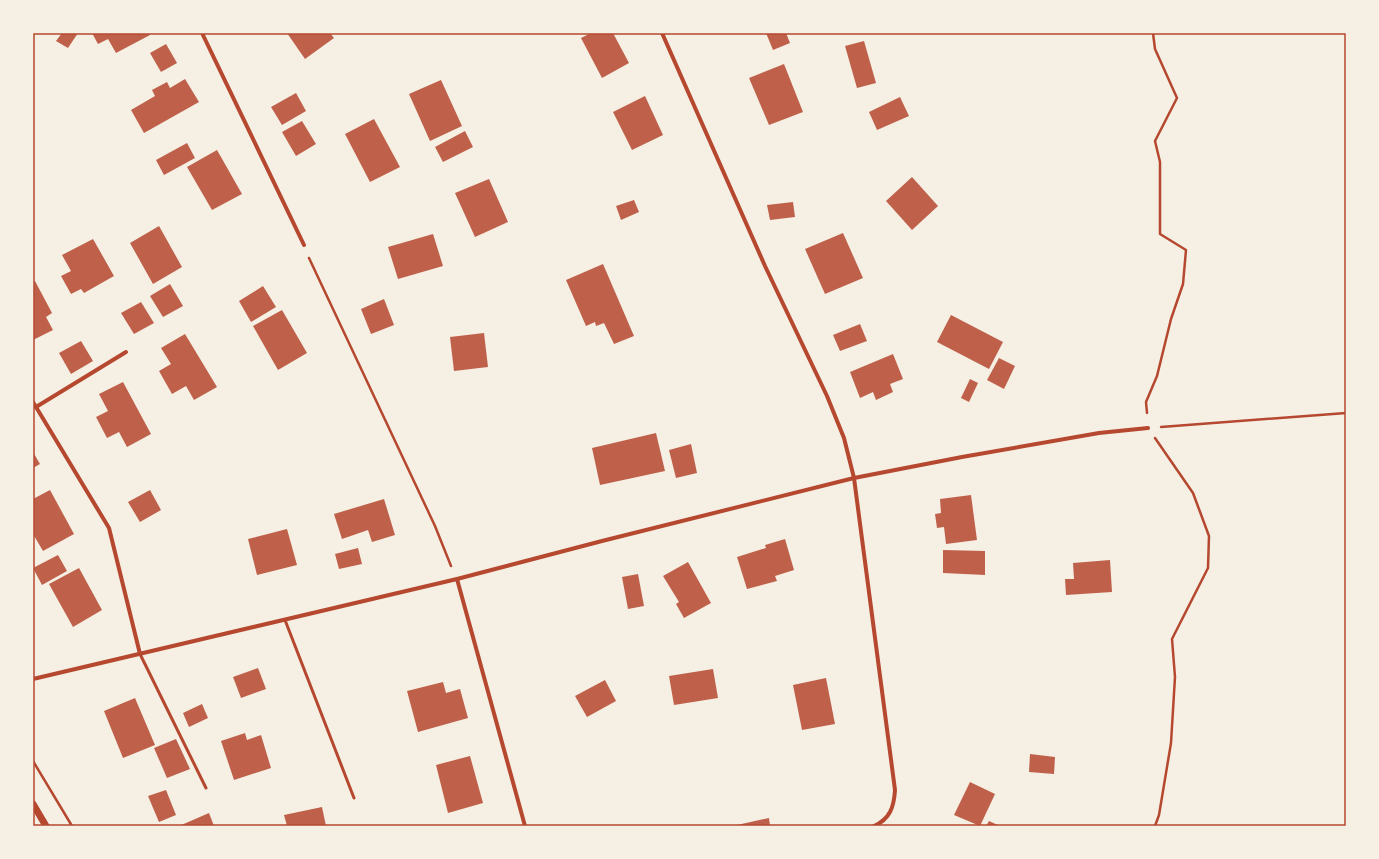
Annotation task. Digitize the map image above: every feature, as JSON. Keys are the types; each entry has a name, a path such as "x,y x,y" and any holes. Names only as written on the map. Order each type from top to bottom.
{"street":[{"path":"202,33 304,245"},
{"path":"662,33 765,266 827,396 844,438 854,478 895,790 895,800 892,810 881,822 874,826"},
{"path":"36,407 126,352"},
{"path":"33,402 109,528 140,654"},
{"path":"33,679 457,579 854,478 1099,433 1148,428"},
{"path":"457,579 525,826"},
{"path":"33,804 46,826"}],"lane":[{"path":"285,620 354,798"},
{"path":"140,654 206,788"}],"path":[{"path":"1153,33 1156,49 1177,98 1155,141 1160,162 1160,234 1186,250 1183,284 1157,376 1146,402 1148,428 1193,493 1210,536 1208,568 1172,639 1175,677 1171,743 1159,815 1155,826"},
{"path":"304,245 435,526 457,579"},
{"path":"1148,428 1346,413"},
{"path":"33,761 72,826"}],"building":[{"path":"62,33 78,33 68,48 56,41"},
{"path":"92,33 149,33 150,35 116,53 108,39 98,44"},
{"path":"287,33 330,33 334,38 305,59"},
{"path":"591,33 613,33 629,63 602,78 581,38"},
{"path":"766,33 786,33 790,43 773,50"},
{"path":"864,41 876,83 857,88 845,46"},
{"path":"166,44 177,63 161,72 150,53"},
{"path":"784,64 803,112 769,125 749,78"},
{"path":"185,79 199,102 144,133 131,110 155,96 152,90 167,82 170,88"},
{"path":"441,80 462,126 430,141 409,94"},
{"path":"296,93 306,111 282,125 271,107"},
{"path":"645,96 663,135 632,150 613,112"},
{"path":"900,97 909,116 877,130 869,112"},
{"path":"374,119 400,167 370,182 345,134"},
{"path":"302,121 316,144 296,156 282,132"},
{"path":"465,131 473,147 443,162 435,147"},
{"path":"187,143 195,158 164,175 156,160"},
{"path":"217,150 242,194 212,210 187,167"},
{"path":"912,177 938,206 912,230 886,201"},
{"path":"489,179 508,222 475,237 455,193"},
{"path":"634,200 639,212 621,220 616,206"},
{"path":"793,202 795,217 770,220 767,205"},
{"path":"159,226 182,267 153,284 130,243"},
{"path":"843,233 863,278 825,294 805,249"},
{"path":"433,234 443,266 398,279 388,247"},
{"path":"93,239 114,276 84,293 81,289 71,294 61,276 71,271 62,255"},
{"path":"603,264 634,336 614,344 604,323 596,326 595,322 586,326 566,280"},
{"path":"35,281 52,313 46,317 53,330 33,340 33,282"},
{"path":"170,284 183,306 163,317 150,296"},
{"path":"263,286 276,307 251,322 239,301"},
{"path":"384,299 394,325 371,334 361,309"},
{"path":"141,302 154,323 134,334 121,313"},
{"path":"282,310 307,353 278,370 253,326"},
{"path":"951,315 1003,342 989,369 937,342"},
{"path":"860,324 867,341 840,351 833,335"},
{"path":"484,333 488,367 454,371 450,337"},
{"path":"185,334 217,387 194,400 186,386 172,394 159,371 171,364 161,348"},
{"path":"81,341 93,361 71,374 59,353"},
{"path":"893,354 903,379 890,384 893,392 876,400 873,392 860,398 850,372"},
{"path":"999,358 1015,366 1004,389 987,380"},
{"path":"970,379 978,383 969,402 961,398"},
{"path":"123,382 151,434 127,447 119,432 107,438 96,417 108,411 99,394"},
{"path":"656,433 665,471 600,485 592,448"},
{"path":"691,444 697,473 676,478 669,450"},
{"path":"33,452 40,464 33,468"},
{"path":"50,490 74,534 43,551 33,534 33,499"},
{"path":"150,490 161,510 140,522 128,502"},
{"path":"971,495 977,540 946,544 944,527 937,528 935,514 941,513 940,499"},
{"path":"384,499 395,535 372,542 368,530 342,539 334,514"},
{"path":"287,529 297,565 257,575 248,539"},
{"path":"785,539 794,570 775,576 777,581 747,589 737,557 766,548 765,545"},
{"path":"358,548 362,564 339,569 335,554"},
{"path":"943,550 985,551 985,575 943,573"},
{"path":"58,555 67,571 42,585 33,568"},
{"path":"1110,560 1112,592 1066,595 1065,579 1074,579 1073,563"},
{"path":"688,562 711,603 684,618 676,604 679,602 663,576"},
{"path":"79,568 102,610 73,627 49,584"},
{"path":"638,574 644,606 628,609 622,577"},
{"path":"258,668 266,689 241,698 233,677"},
{"path":"713,669 718,698 674,705 669,676"},
{"path":"826,678 835,724 802,730 793,685"},
{"path":"605,680 616,701 587,717 575,696"},
{"path":"443,682 446,693 460,689 468,718 418,732 407,691"},
{"path":"135,698 155,745 123,758 104,711"},
{"path":"202,704 208,718 189,727 183,713"},
{"path":"245,733 247,740 261,735 271,768 234,780 221,741"},
{"path":"176,739 190,769 167,778 154,748"},
{"path":"1030,754 1055,757 1054,774 1029,772"},
{"path":"470,756 483,803 448,813 436,765"},
{"path":"970,782 995,794 980,826 954,815"},
{"path":"166,790 176,815 159,822 148,796"},
{"path":"322,807 326,826 287,826 284,815"},
{"path":"209,813 214,826 179,826"},
{"path":"769,818 770,826 737,826 737,825"},
{"path":"989,821 1000,826 986,826"}]}
